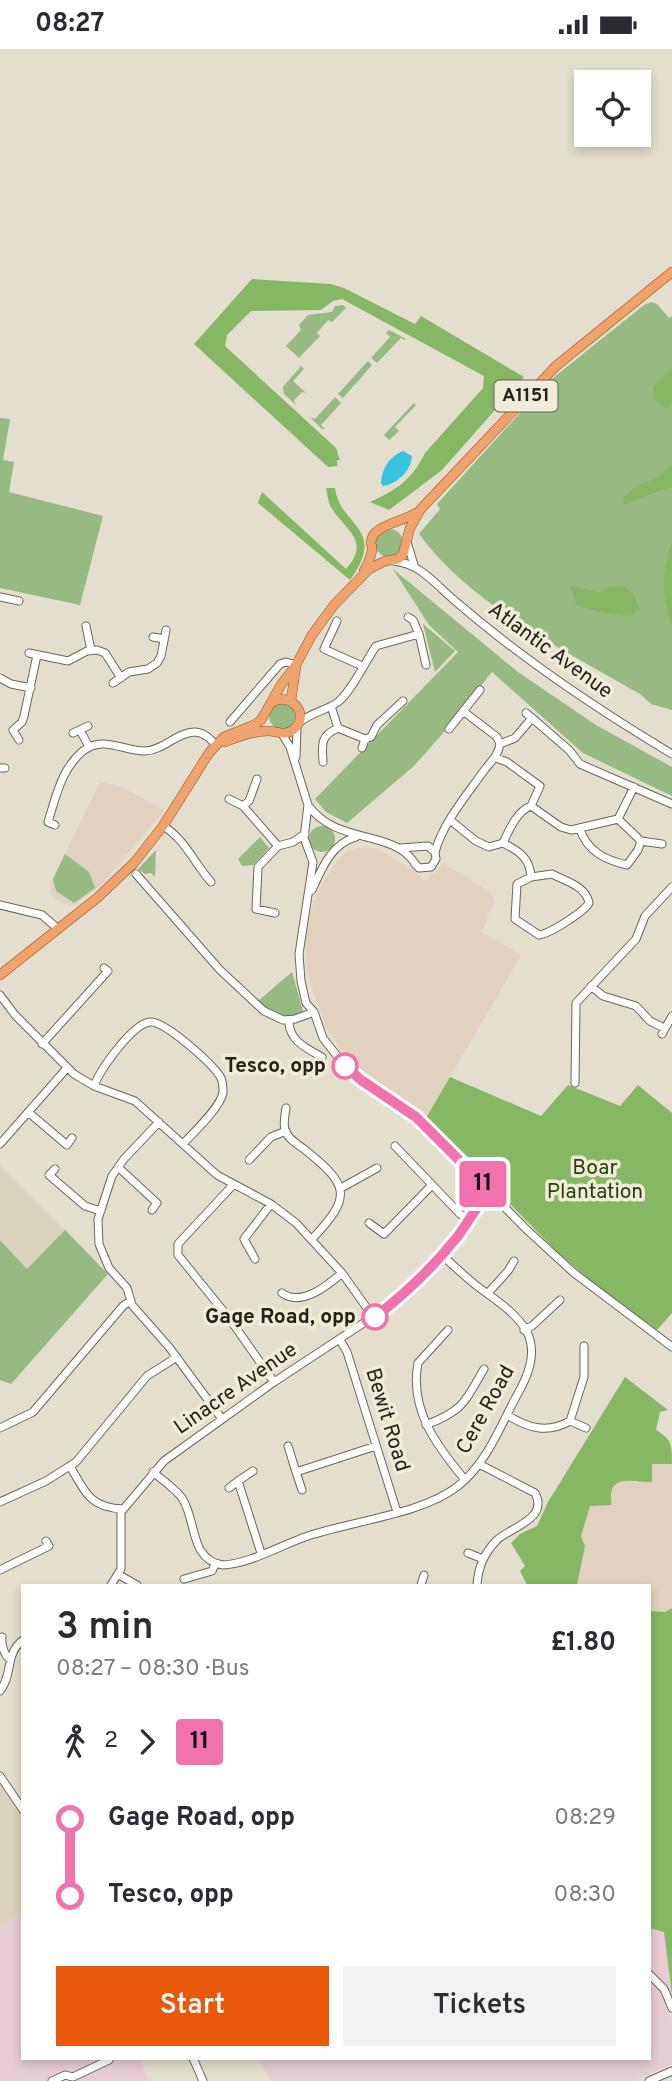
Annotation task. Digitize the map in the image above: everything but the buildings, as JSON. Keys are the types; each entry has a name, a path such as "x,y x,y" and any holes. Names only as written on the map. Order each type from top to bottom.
{"main road":[{"name":"A1151","path":"362,575 403,554 412,522 420,510 556,366 672,272"},
{"name":"A1151","path":"0,975 97,898 130,867 163,826 204,760 224,737 261,720 296,666 312,635 362,575 376,531 420,510"},
{"path":"390,525 402,530 407,540"},
{"path":"372,550 378,558 389,561"},
{"name":"A1151","path":"294,703 296,666"},
{"name":"A1151","path":"267,708 282,698 294,703 300,712 298,725"},
{"path":"267,708 267,725 277,732"},
{"path":"216,746 248,734 292,731 298,725"}],"street":[{"path":"407,540 414,565"},
{"name":"Atlantic Avenue","path":"389,561 414,565 472,615 560,683 672,754"},
{"path":"0,597 19,601"},
{"path":"408,617 413,620 419,634 426,664"},
{"path":"337,621 322,653 362,666"},
{"path":"86,626 91,650"},
{"path":"113,683 135,670 153,667 161,656 166,630"},
{"path":"297,767 298,725 308,715 331,706 348,692 376,646 419,634"},
{"path":"153,636 164,639"},
{"path":"29,653 68,661 91,650 105,653 121,678"},
{"path":"19,740 13,730 22,722 37,655"},
{"path":"230,722 280,664 286,662 296,666"},
{"path":"0,678 11,684 31,688"},
{"path":"449,729 480,690"},
{"path":"323,762 322,746 328,733 338,728 365,739 371,737 377,725 403,701"},
{"path":"294,703 319,711"},
{"path":"331,706 338,728"},
{"path":"400,848 419,868 431,867 436,859 435,852 440,835 486,768 496,758 500,744 497,737 463,711"},
{"path":"500,744 515,738 529,715 569,750 580,764 672,804"},
{"path":"80,729 89,747"},
{"path":"48,822 66,769 89,747 110,743 143,751 153,750 193,732 205,735 216,746"},
{"path":"277,732 290,747 308,805 305,832 313,862 299,967 306,1003 314,1012 323,1038 345,1066 361,1080 416,1117 574,1273 672,1347"},
{"path":"362,748 365,739"},
{"path":"450,820 476,841 489,847 503,843 520,814 531,806 540,786 507,762 496,758"},
{"path":"243,806 249,801 257,779"},
{"path":"618,819 634,786"},
{"path":"229,799 243,806 278,846"},
{"path":"308,805 338,834 335,849"},
{"path":"531,806 561,827 571,830 618,819"},
{"path":"618,819 641,841 662,844"},
{"path":"256,909 258,867 278,846 293,842 310,825 327,823 357,837 400,848 428,846 435,852"},
{"path":"163,826 176,835 211,882"},
{"path":"580,828 588,848 616,863 627,865 641,841"},
{"path":"414,863 414,852 440,835"},
{"path":"306,904 323,864 346,840 357,837"},
{"path":"293,842 321,856 335,849"},
{"path":"503,843 526,858 531,877"},
{"path":"136,874 149,882 190,937 264,1011 283,1020 314,1012"},
{"path":"552,874 583,890 589,903 586,908 547,934 539,936 515,919 517,884 531,877 552,874"},
{"path":"575,1083 576,1003 636,939 645,916 672,887"},
{"path":"0,905 41,915 57,928"},
{"path":"246,908 275,913"},
{"path":"42,1044 108,971 104,968"},
{"path":"591,986 603,996 636,1006 663,1031 672,1016"},
{"path":"0,995 66,1068 94,1086 135,1101 217,1175 284,1213 342,1273 374,1318"},
{"path":"94,1086 99,1074 135,1030 150,1018 162,1024 216,1071 223,1086 221,1098 183,1144"},
{"path":"289,1020 289,1029 294,1039 311,1047 321,1057"},
{"path":"0,1144 66,1068"},
{"path":"223,1086 232,1086"},
{"path":"28,1112 69,1142 61,1152"},
{"path":"294,1116 285,1112 286,1131 334,1174 341,1188 335,1213 312,1239"},
{"path":"159,1122 118,1167 107,1188 100,1211 98,1231 101,1253 109,1268 127,1288 130,1301 177,1357 222,1419"},
{"path":"249,1160 254,1150 271,1137 286,1131"},
{"path":"397,1152 460,1215 469,1220"},
{"path":"118,1167 157,1203 152,1210"},
{"path":"341,1188 371,1168"},
{"path":"43,1181 52,1172 85,1206 100,1211"},
{"path":"233,1185 178,1244 178,1255 229,1318 274,1382"},
{"path":"384,1234 432,1185"},
{"name":"Linacre Avenue","path":"123,1509 164,1461 274,1382 391,1305 441,1254 469,1220 473,1210 491,1192"},
{"path":"255,1259 241,1239 271,1204"},
{"path":"369,1223 384,1234 386,1244"},
{"path":"441,1254 506,1307 524,1330 560,1300"},
{"path":"488,1293 514,1261"},
{"path":"282,1293 294,1304 342,1273"},
{"path":"0,1428 33,1412 130,1301"},
{"path":"448,1330 418,1363 418,1393 426,1425 436,1444 465,1480"},
{"name":"Cere Road","path":"184,1579 212,1571 215,1564 230,1564 333,1528 397,1512 457,1487 478,1464 530,1370 529,1340 524,1330"},
{"name":"Bewit Road","path":"340,1340 347,1352 397,1512"},
{"path":"570,1421 584,1377 581,1352"},
{"path":"0,1502 35,1486 81,1457 147,1376 177,1357"},
{"path":"426,1425 453,1414 484,1375"},
{"path":"506,1415 533,1428 554,1428 570,1421 586,1428"},
{"path":"288,1446 302,1490"},
{"path":"296,1472 376,1446"},
{"path":"477,1584 483,1559 499,1538 528,1521 538,1503 535,1493 478,1464"},
{"path":"70,1466 94,1503 123,1509 120,1518 119,1575 112,1584"},
{"path":"229,1488 253,1471"},
{"path":"153,1472 182,1499 199,1549 215,1564"},
{"path":"238,1482 261,1553"},
{"path":"0,1570 49,1546"},
{"path":"468,1553 483,1559"},
{"path":"119,1575 135,1584"},
{"path":"421,1584 424,1575"},
{"path":"1,1635 16,1645"},
{"path":"1,1635 6,1656 10,1659"},
{"path":"0,1691 6,1681 10,1659 16,1645 21,1641"},
{"path":"0,1776 21,1807"},
{"path":"651,1976 664,1989 672,2008"},
{"path":"52,2081 65,2075 74,2079 109,2060"},
{"path":"194,2060 203,2081"},
{"path":"649,2081 672,2071"}],"shaded area":[{"path":"100,782 120,786 164,811 99,887 73,906 59,902 50,893 51,883"},
{"path":"376,848 426,881 443,863 489,892 495,901 481,932 521,955 426,1118 360,1071 346,1056 327,1029 312,989 306,964 306,938 317,893 337,860 347,851"},
{"path":"0,1165 65,1230 27,1269 0,1240"},
{"path":"652,1464 672,1464 672,1608 665,1612 651,1611 651,1584 577,1584 585,1546 581,1536 590,1505 612,1501 611,1491 618,1482 628,1480 636,1483"},
{"path":"0,1785 21,1816 21,1914 0,1923"},
{"path":"21,1914 21,2060 140,2060 149,2081 0,2081 0,1923"},
{"path":"651,1929 664,1932 672,1995 662,1999 672,2021 672,2064 633,2081 271,2081 258,2060 651,2060"}],"green space":[{"path":"252,279 331,284 344,288 415,324 421,316 524,377 442,470 389,510 370,502 395,489 409,477 425,453 483,388 484,376 342,299 333,301 321,310 251,311 227,335 225,346 336,448 340,460 337,460 337,466 328,467 194,344"},
{"path":"651,302 657,304 669,318 672,316 672,710 651,704 640,694 550,643 492,605 441,560 419,534 440,509 437,504 548,382"},
{"path":"343,305 346,308 332,322 328,320 317,333 320,336 299,358 286,346 301,330 299,325 308,315 332,312 335,306"},
{"path":"389,330 406,339 401,338 377,363 371,358 390,337 386,333"},
{"path":"368,361 372,365 343,398 338,394"},
{"path":"301,366 304,369 293,381 306,393 302,392 294,400 296,405 284,394 283,387"},
{"path":"672,368 672,404 666,408 654,400 653,387"},
{"path":"335,397 341,403 321,425 325,429 322,429 310,417 315,419"},
{"path":"414,403 416,405 395,427 399,431 389,440 384,435"},
{"path":"0,418 10,419 3,460 14,462 9,492 103,516 80,605 0,588"},
{"path":"672,466 672,488 625,505 623,498 634,488 658,477"},
{"path":"326,488 335,488 339,501 363,538 364,549 360,562 350,580 258,503 262,492 346,569 354,559 356,542 330,505"},
{"path":"389,529 399,533 403,543 399,553 389,557 379,553 375,543 379,533"},
{"path":"672,542 672,625 664,584"},
{"path":"393,569 518,672 596,725 672,767 672,796 583,753 492,672 414,766 347,823 326,812 315,799 458,652 429,625"},
{"path":"571,586 601,593 610,586 625,586 635,597 638,608 632,616 604,613 576,605"},
{"path":"423,624 455,651 435,672"},
{"path":"282,703 291,707 295,716 291,725 282,729 273,725 269,716 273,707"},
{"path":"322,826 331,830 335,839 331,848 322,852 313,848 309,839 313,830"},
{"path":"260,837 269,848 253,865 242,866 238,859"},
{"path":"156,850 155,877 138,869"},
{"path":"65,854 89,872 95,888 74,903 56,891 53,879"},
{"path":"292,972 303,1011 299,1017 280,1019 257,1002"},
{"name":"Boar Plantation","path":"450,1077 541,1116 568,1085 620,1106 638,1085 672,1113 672,1313 657,1330 600,1289 555,1250 426,1118"},
{"path":"65,1230 108,1274 11,1384 0,1380 0,1240 27,1269"},
{"path":"625,1377 668,1410 660,1412 656,1430 670,1443 672,1464 652,1464 652,1482 621,1482 613,1488 611,1505 590,1506 581,1536 585,1546 577,1584 526,1584 520,1571 525,1566 511,1543 520,1534 537,1526 548,1502"},
{"path":"672,1608 672,1995 664,1932 651,1929 651,1611 665,1612"}],"water":[{"path":"403,451 412,456 409,467 398,480 383,486 381,483 387,464"}],"bus line":[{"name":"11","path":"345,1066 416,1117 491,1192 479,1202 457,1237 417,1280 375,1317"}],"place":[{"name":"Tesco, opp","path":"345,1066"},
{"name":"Gage Road, opp","path":"375,1317"}]}
